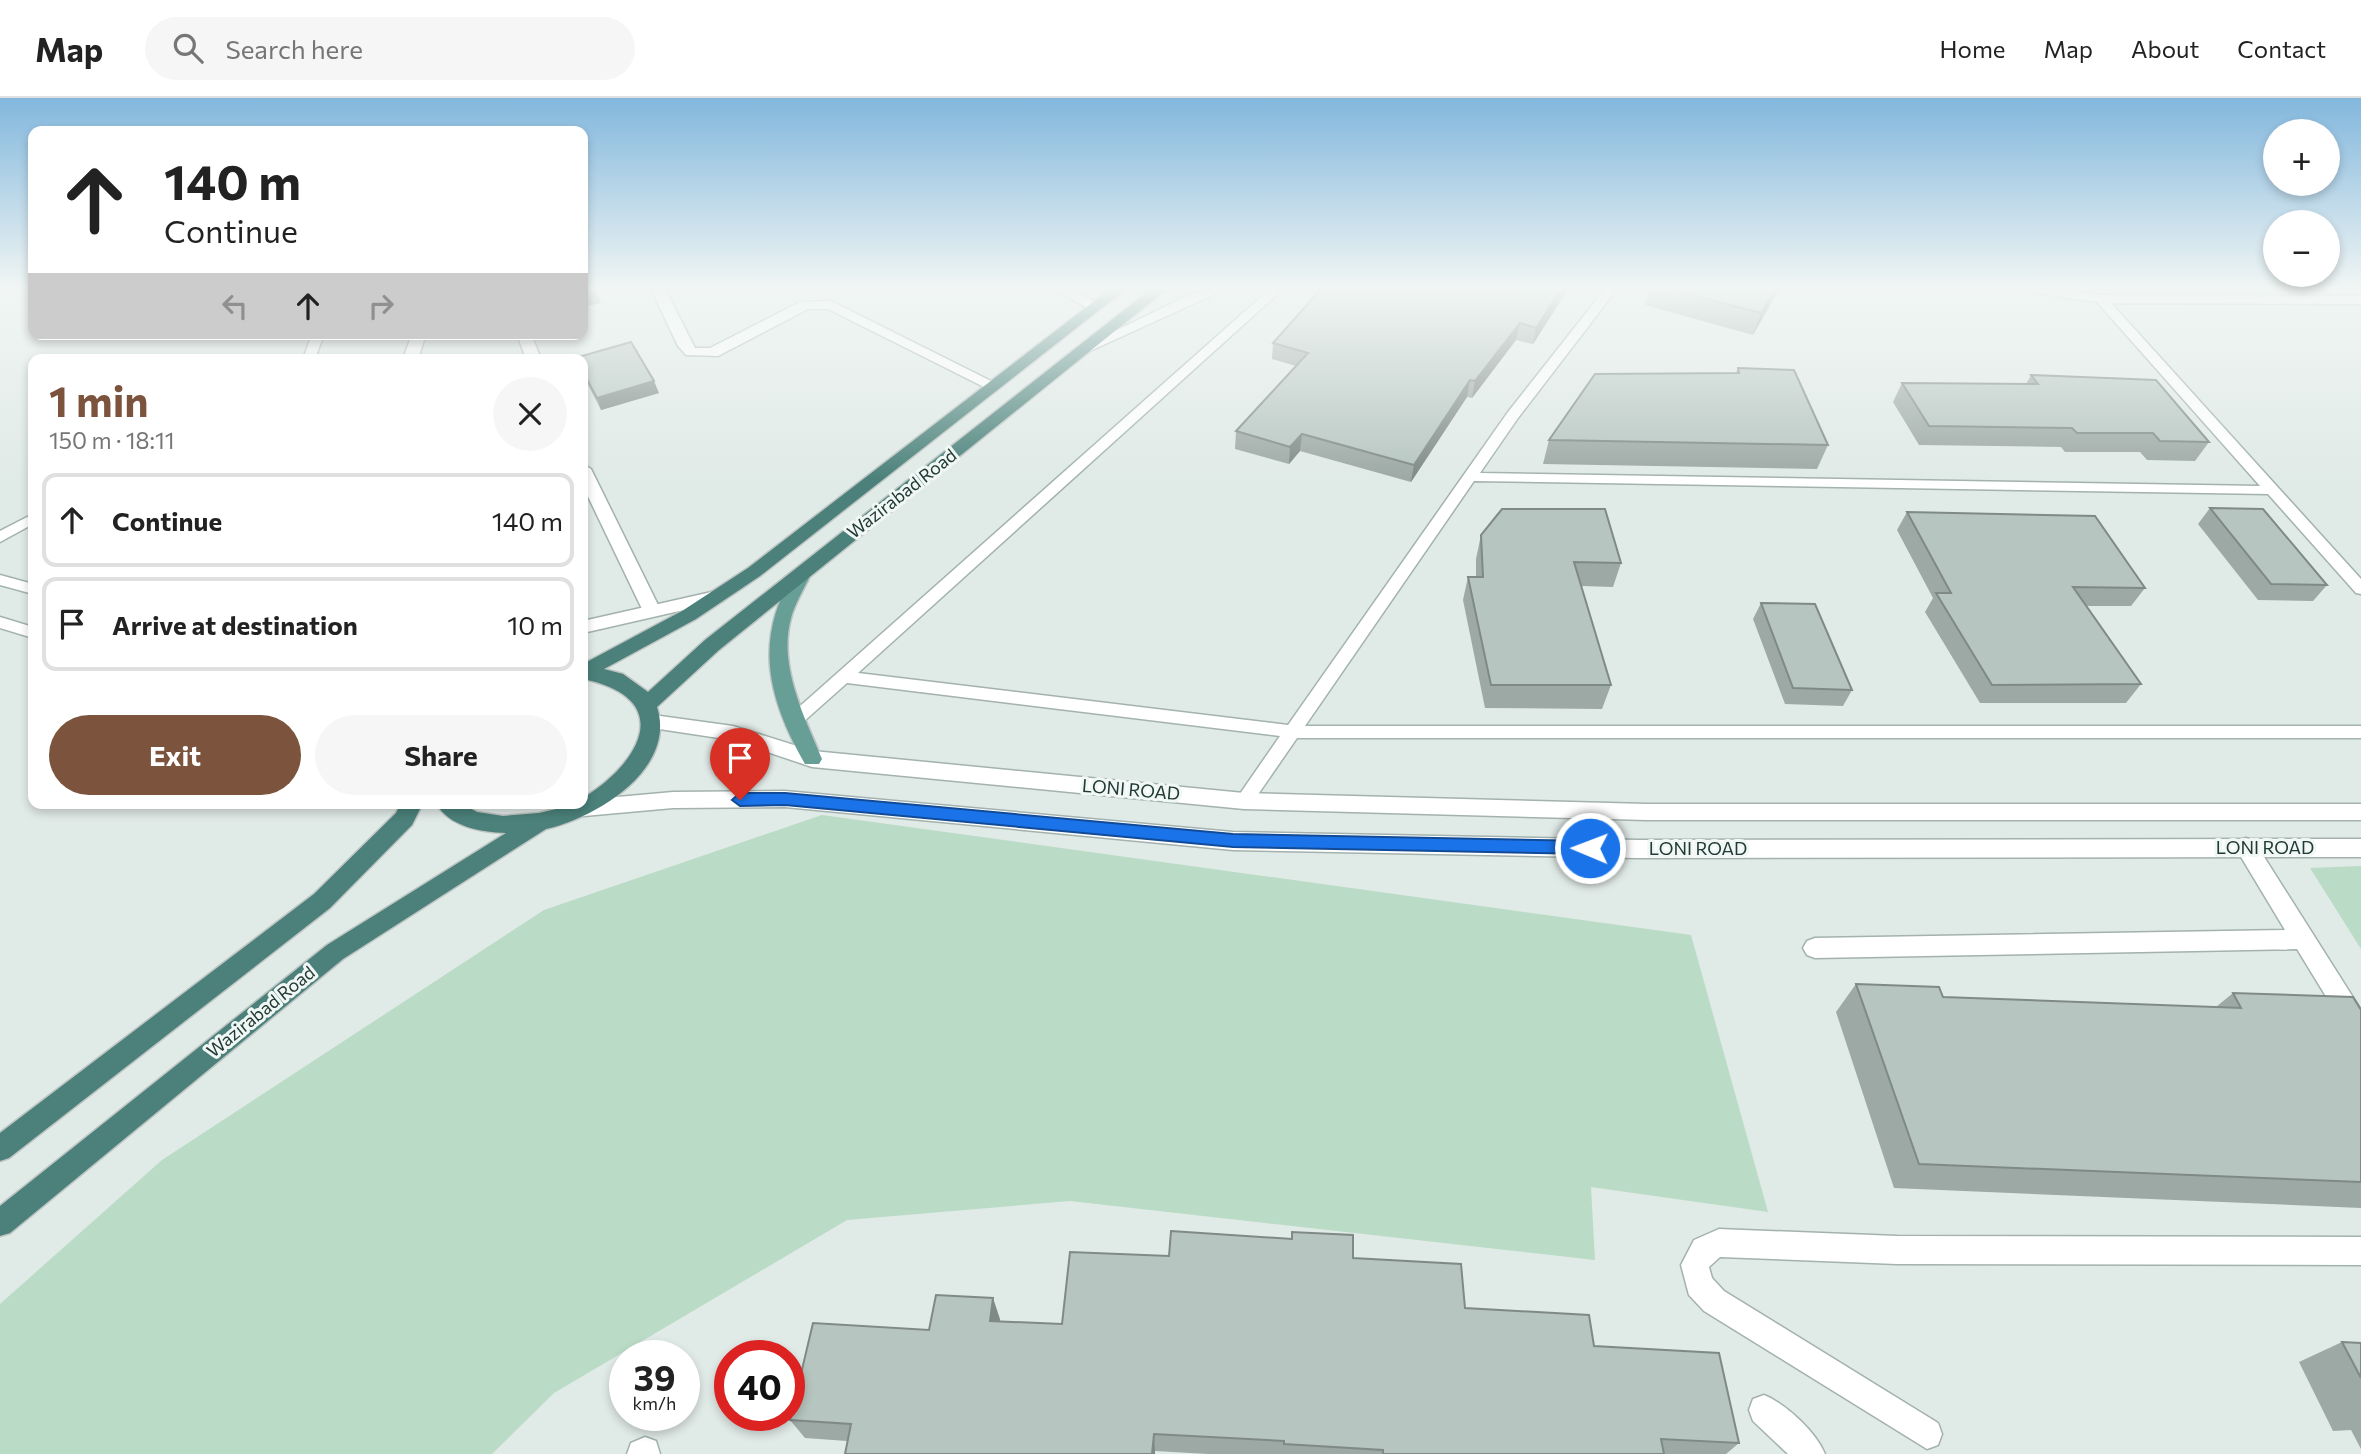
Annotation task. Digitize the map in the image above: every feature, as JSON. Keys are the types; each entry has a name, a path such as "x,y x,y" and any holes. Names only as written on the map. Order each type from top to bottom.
{"highway":[{"name":"Wazirabad Road","path":"588,670 689,615 716,597 1037,352"},
{"name":"Wazirabad Road","path":"650,713 712,645 1081,352"},
{"path":"588,673 613,676 634,687 650,713 651,738 641,760 622,782 588,805"},
{"path":"0,1149 322,901 404,819 409,809"},
{"path":"452,809 455,813 492,825 538,823 581,809"},
{"name":"Wazirabad Road","path":"0,1223 335,952 538,823"}],"main road":[{"path":"802,574 780,623 779,658 796,719 812,759"}],"street":[{"path":"926,352 993,386"},
{"path":"588,479 652,611"},
{"path":"588,626 716,597"},
{"name":"LONI ROAD","path":"650,713 733,733 812,759 1244,801 1582,811 2361,812"},
{"name":"LONI ROAD","path":"588,808 673,800 785,799 1233,841 1590,848 2361,848"},
{"path":"1582,811 1590,848"},
{"path":"2246,847 2361,1031"},
{"path":"1815,948 2303,939"},
{"path":"1927,1434 1714,1301 1699,1284 1695,1265 1704,1250 1719,1243 1897,1250 2361,1251"},
{"path":"1764,1410 1810,1454"}],"lane":[{"path":"796,719 1206,352"},
{"path":"1244,801 1469,477 1563,352"},
{"path":"2150,352 2361,589"},
{"path":"1469,477 2274,489"},
{"path":"0,537 28,521"},
{"path":"0,580 28,588"},
{"path":"0,622 28,631"},
{"path":"844,677 1294,732 2361,732"}],"green space":[{"path":"822,815 1691,935 1768,1212 1591,1187 1595,1260 1070,1201 847,1220 644,1340 609,1340 609,1361 554,1393 492,1454 0,1454 0,1304 162,1160 544,910"},
{"path":"2361,866 2361,949 2310,868"}],"building":[{"path":"637,352 654,381 597,398 588,381 588,354"},
{"path":"1305,352 1497,352 1475,381 1470,380 1414,465 1302,434 1290,447 1236,431 1308,353"},
{"path":"1738,368 1794,370 1828,445 1549,440 1595,374 1739,373"},
{"path":"2031,375 2156,380 2209,442 2160,441 2153,433 2077,433 2072,428 1929,426 1902,383 2038,384"},
{"path":"2210,508 2263,509 2327,585 2271,584"},
{"path":"1502,509 1605,509 1621,563 1574,562 1611,685 1491,685 1468,577 1483,577 1481,535"},
{"path":"1907,512 2095,516 2145,588 2073,587 2141,684 1992,685 1936,593 1951,593"},
{"path":"1761,603 1815,604 1852,690 1793,688"},
{"path":"1856,984 1939,987 1943,997 2241,1008 2233,993 2353,997 2361,1010 2361,1182 1919,1164"},
{"path":"1171,1231 1292,1239 1292,1232 1353,1235 1353,1258 1461,1264 1465,1308 1589,1315 1594,1346 1719,1353 1739,1443 1661,1439 1664,1454 1383,1454 1383,1450 1284,1444 1284,1441 1154,1434 1152,1454 845,1454 851,1424 805,1421 805,1357 813,1323 929,1330 936,1295 993,1298 990,1321 1062,1324 1070,1252 1169,1256"},
{"path":"2342,1342 2361,1343 2361,1378"}],"route":[{"path":"740,800 785,799 1233,841 1590,848"}]}
